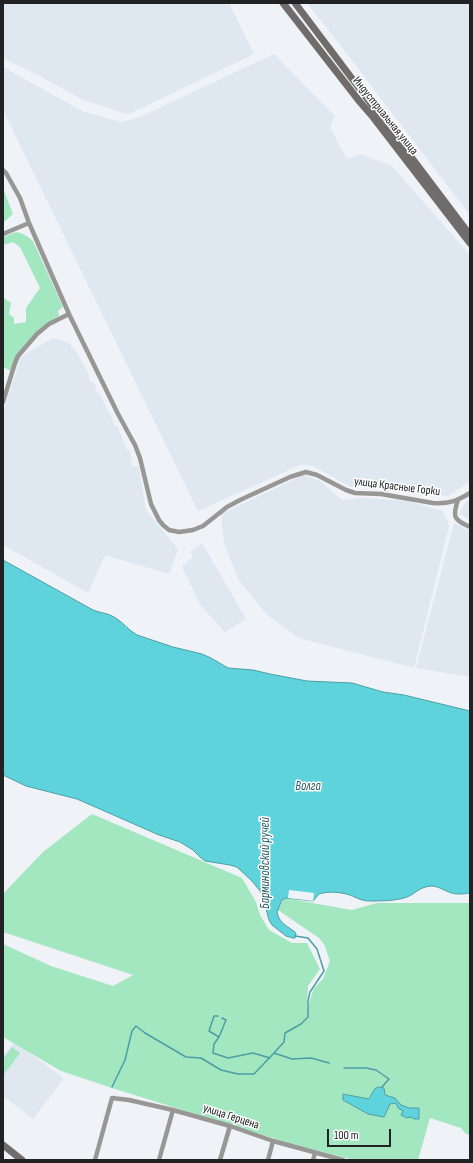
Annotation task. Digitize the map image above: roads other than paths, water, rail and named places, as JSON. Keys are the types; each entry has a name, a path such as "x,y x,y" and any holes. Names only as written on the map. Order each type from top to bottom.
{"street":[{"name":"Индустриальная улица","path":"283,3 469,239"},
{"name":"Индустриальная улица","path":"295,3 469,239"},
{"path":"292,16 300,10"},
{"path":"310,39 318,33"},
{"name":"улица Красные Горки","path":"3,170 20,198 29,223 68,314 135,446 140,458 151,504 158,520 165,527 179,532 193,530 207,523 227,507 240,500 290,477 304,473 312,473 355,493 381,494 436,503 447,503 458,500 470,493"},
{"path":"3,234 29,223"},
{"path":"3,402 18,356 37,334 49,324 68,314"},
{"path":"458,500 454,512 455,517 460,523 470,527"},
{"name":"улица Герцена","path":"95,1160 112,1098 129,1100 173,1110 230,1126 273,1141 343,1160"},
{"path":"159,1160 173,1110"},
{"path":"220,1160 230,1126"},
{"path":"268,1160 273,1141"},
{"path":"3,1145 22,1160"},
{"path":"313,1160 315,1153"}],"water":[{"name":"Волга","path":"3,560 93,610 112,616 137,635 173,647 202,654 228,668 253,670 307,681 352,683 383,692 404,695 470,711 470,893 454,894 438,887 431,886 420,889 404,898 387,901 364,900 350,895 334,892 319,894 313,901 286,898 282,900 277,912 281,922 295,932 295,938 293,938 286,936 272,925 260,891 237,867 205,861 193,850 180,842 159,835 77,799 26,786 3,775"},
{"path":"378,1087 384,1088 385,1095 395,1098 401,1105 409,1108 419,1108 419,1119 414,1119 411,1117 407,1118 401,1115 403,1111 398,1108 396,1103 390,1104 384,1117 368,1114 343,1100 343,1094 369,1099 374,1090"}],"waterway":[{"name":"Барминовский ручей","path":"295,936 308,938 317,949 324,971 310,992 308,1001 308,1017 301,1024 285,1033 284,1042 274,1053 292,1059 311,1058 329,1063"},
{"path":"218,1016 214,1016 209,1031 219,1037"},
{"path":"222,1018 226,1020 219,1037 214,1044 213,1053 228,1058 253,1053 270,1058"},
{"path":"112,1087 125,1060 132,1031 136,1026 145,1033 186,1057 201,1058 221,1070 238,1074 254,1074 274,1053"},
{"name":"Барминовский ручей","path":"344,1068 366,1068 376,1070 389,1079 382,1087"}]}
